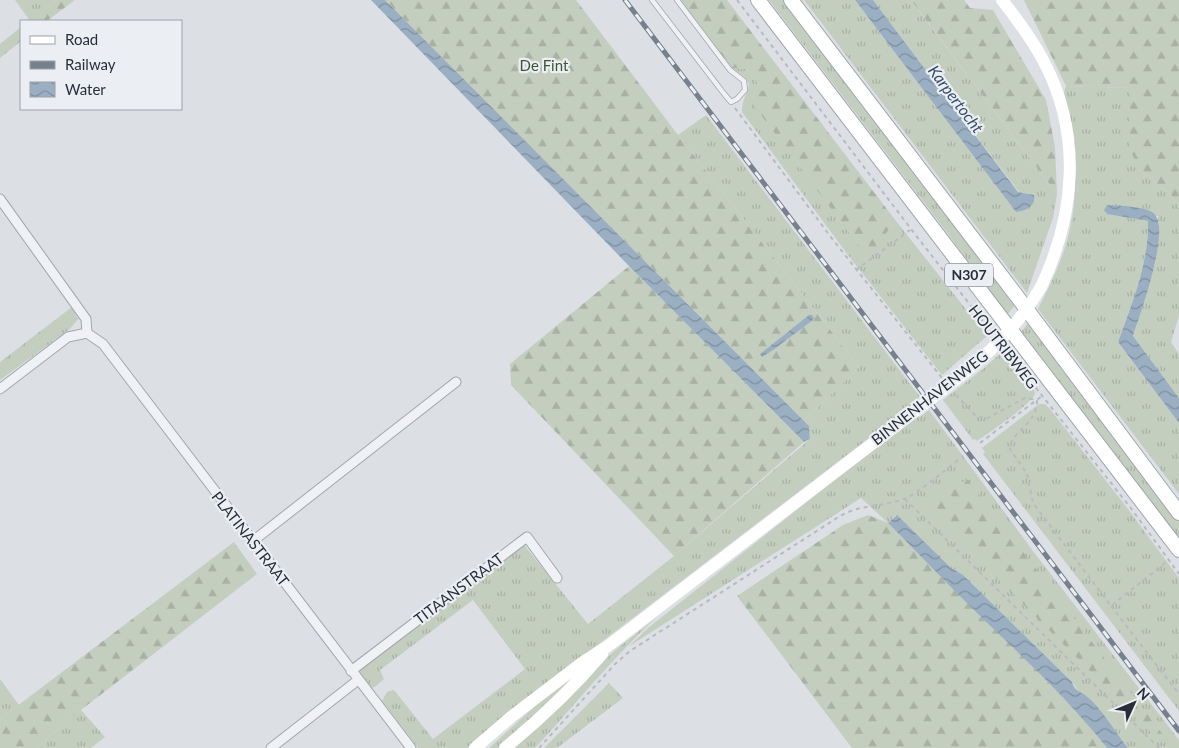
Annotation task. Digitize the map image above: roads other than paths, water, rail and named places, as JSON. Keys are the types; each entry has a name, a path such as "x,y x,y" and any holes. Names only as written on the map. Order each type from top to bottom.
{"main road":[{"name":"HOUTRIBWEG","path":"758,0 1179,550"},
{"name":"N307","path":"791,0 1016,295 1179,513"},
{"name":"BINNENHAVENWEG","path":"475,748 511,717 583,662 608,646 965,373 1015,326 1041,287 1057,250 1067,210 1070,180 1068,139 1062,110 1051,76 1034,44 1002,0"},
{"name":"BINNENHAVENWEG","path":"505,748 590,669 608,646"}],"street":[{"path":"0,199 86,319 88,332 68,337 0,388"},
{"name":"PLATINASTRAAT","path":"88,332 103,344 410,748"},
{"path":"253,541 456,382"},
{"name":"TITAANSTRAAT","path":"351,671 527,537 557,578"},
{"path":"271,748 358,680"}],"lane":[{"path":"652,0 731,102 737,99 745,90 744,81 730,70 676,0"}],"water":[{"path":"371,0 385,0 809,426 810,439 804,442 629,266"},
{"path":"855,0 873,0 1018,192 1034,195 1030,207 1016,212"},
{"path":"1107,205 1148,210 1158,220 1159,234 1153,271 1133,336 1179,398 1179,423 1118,342 1143,267 1148,237 1148,221 1107,214 1104,210"},
{"path":"809,315 812,315 813,320 762,357 760,354"},
{"path":"897,515 950,567 963,575 1072,682 1075,689 1091,700 1128,748 1107,748 1046,680 888,523"}],"railway":[{"path":"625,0 1179,731"}],"park label":[{"name":"De Fint","path":"544,66"}],"water label":[{"name":"Karpertocht","path":"956,99"}]}
